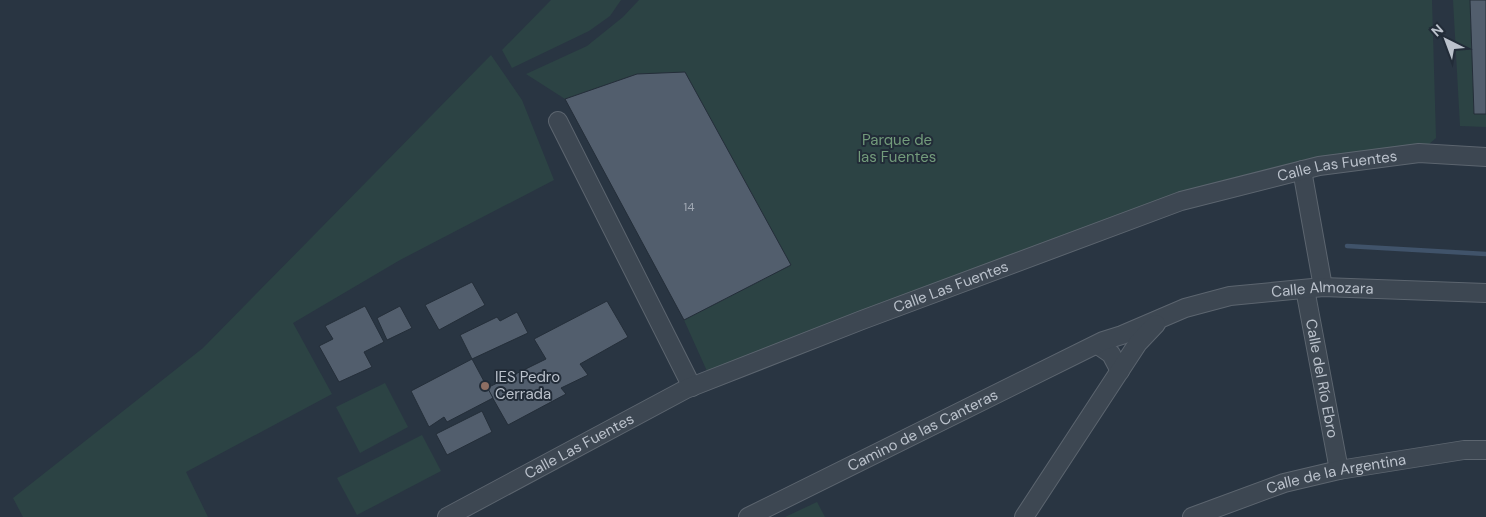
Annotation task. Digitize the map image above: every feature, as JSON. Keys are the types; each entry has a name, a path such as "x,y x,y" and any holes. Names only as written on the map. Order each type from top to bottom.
{"street":[{"path":"558,121 692,387"},
{"name":"Calle Las Fuentes","path":"447,517 692,387 862,320 1181,201 1302,170 1419,153 1486,157"},
{"name":"Calle del Río Ebro","path":"1302,170 1314,288 1338,470"},
{"name":"Calle Almozara","path":"1163,318 1185,308 1230,296 1314,288 1486,294"},
{"path":"1024,517 1142,338 1163,318"},
{"name":"Camino de las Canteras","path":"748,517 1106,341 1163,318"},
{"path":"1106,341 1111,354 1125,363"},
{"name":"Calle de la Argentina","path":"1192,517 1284,483 1338,470 1464,450 1486,450"}],"green space":[{"path":"551,0 621,0 610,16 589,31 512,68 502,50"},
{"name":"Parque de las Fuentes","path":"639,0 1432,0 1436,138 1419,153 1319,166 1092,235 711,380 684,320 791,265 685,72 637,74 565,99 526,74 587,46 623,17"},
{"path":"1453,0 1486,0 1486,127 1460,126"},
{"path":"491,55 522,100 554,180 400,260 293,323 332,394 186,472 208,517 23,517 13,498 203,348"},
{"path":"385,383 408,427 360,453 336,407"},
{"path":"422,435 441,471 357,515 337,478"},
{"path":"817,502 825,517 785,517"}],"building":[{"path":"1470,0 1486,0 1486,114 1474,114"},
{"path":"685,72 791,265 684,320 565,99 637,74"},
{"path":"472,282 485,305 439,330 425,305"},
{"path":"607,301 628,337 580,364 588,375 561,388 566,394 508,425 487,388 546,359 534,339"},
{"path":"365,306 384,342 364,352 372,367 339,382 319,346 333,339 325,326"},
{"path":"400,306 412,328 387,340 377,318"},
{"path":"517,312 528,333 472,359 460,335 497,317 500,321"},
{"path":"472,359 493,398 447,422 444,417 429,427 411,391"},
{"path":"482,411 492,432 447,455 436,434"}],"waterway":[{"path":"1347,246 1486,254"}],"place":[{"name":"IES Pedro Cerrada","path":"485,386"}]}
